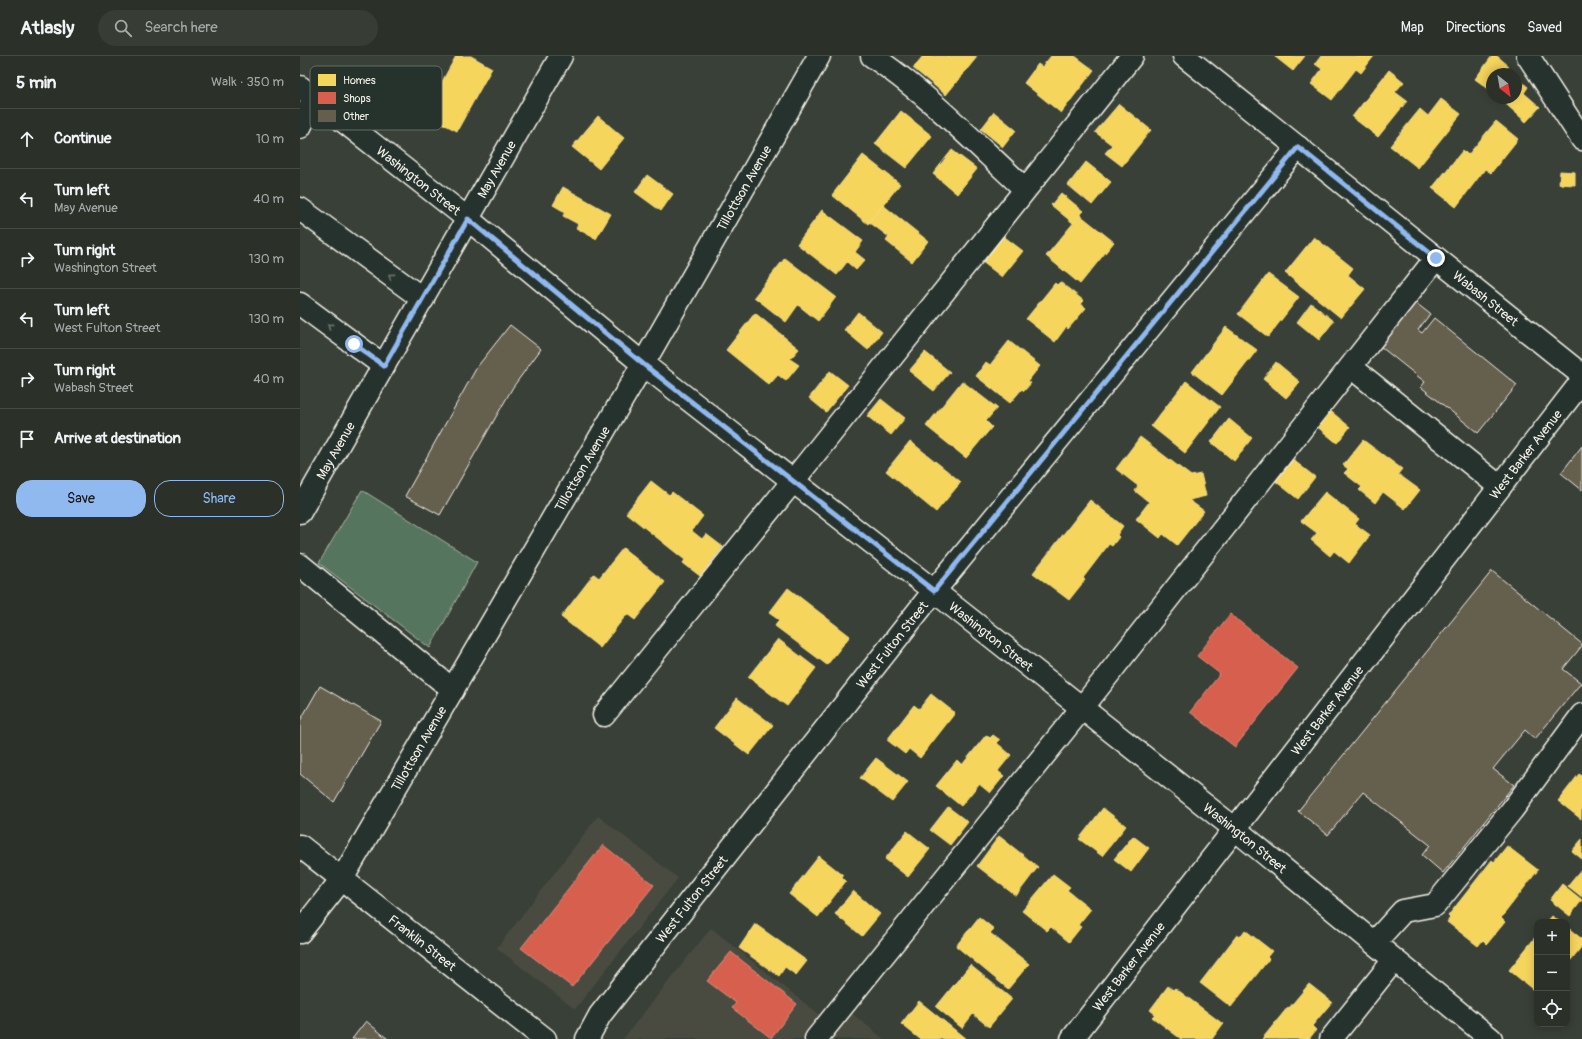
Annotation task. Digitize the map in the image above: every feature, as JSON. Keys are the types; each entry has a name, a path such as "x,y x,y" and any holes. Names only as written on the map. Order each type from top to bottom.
{"street":[{"name":"May Avenue","path":"300,512 561,56"},
{"name":"Tillottson Avenue","path":"300,932 342,879 643,364 820,56"},
{"path":"872,56 890,68 938,108 1025,189"},
{"path":"604,715 1132,56"},
{"name":"Wabash Street","path":"1184,56 1582,375"},
{"path":"1528,56 1582,140"},
{"path":"300,127 307,93"},
{"name":"Washington Street","path":"354,130 468,219 643,364 934,591 1235,829 1491,1039"},
{"name":"West Fulton Street","path":"587,1039 600,1015 934,591 1298,147"},
{"path":"300,209 422,299"},
{"path":"816,1039 1082,708 1436,258"},
{"path":"300,304 384,366"},
{"path":"1351,367 1500,487"},
{"name":"West Barker Avenue","path":"1072,1039 1582,381"},
{"path":"300,565 453,690"},
{"path":"1374,943 1403,911 1436,906 1512,810 1582,715"},
{"name":"Franklin Street","path":"300,846 545,1039"},
{"path":"1331,1039 1394,960"}],"shaded area":[{"path":"598,816 678,878 575,1009 497,948"},
{"path":"711,928 822,1017 836,1001 884,1039 623,1039"}],"green space":[{"path":"362,490 477,562 430,648 319,563"}],"building: Homes":[{"path":"456,56 471,56 492,68 457,131 442,123 442,82"},
{"path":"923,56 977,57 946,95 913,68"},
{"path":"1051,56 1075,56 1094,70 1061,113 1024,83 1038,64 1042,67"},
{"path":"1274,56 1305,56 1293,71"},
{"path":"1321,56 1374,56 1361,73 1356,69 1332,100 1311,84 1322,69 1315,64"},
{"path":"1492,56 1497,56 1509,66 1507,68 1486,68 1486,87 1475,79"},
{"path":"1389,70 1404,82 1395,92 1407,101 1378,137 1352,117"},
{"path":"1522,82 1528,87 1524,93 1540,107 1526,122 1506,104 1522,104"},
{"path":"1441,99 1461,114 1418,168 1390,146 1420,109 1428,116"},
{"path":"1119,104 1151,130 1122,166 1105,153 1112,145 1095,132"},
{"path":"901,111 932,136 906,168 875,144"},
{"path":"994,112 1016,130 1003,147 981,129"},
{"path":"598,116 624,138 599,169 572,147"},
{"path":"1496,121 1518,139 1491,173 1485,169 1456,207 1432,188 1463,150 1468,155"},
{"path":"952,150 977,169 957,194 933,174"},
{"path":"863,155 900,184 868,224 832,195"},
{"path":"1086,162 1111,182 1092,205 1068,185"},
{"path":"1560,171 1575,172 1575,185 1559,184"},
{"path":"647,175 673,194 661,211 635,192"},
{"path":"563,187 611,214 596,239 576,228 578,224 563,216 565,212 553,205"},
{"path":"1061,193 1083,211 1073,223 1051,205"},
{"path":"883,205 928,241 912,262 886,241 889,237 869,222"},
{"path":"822,210 863,241 855,252 865,260 856,270 847,262 837,275 797,244"},
{"path":"1080,215 1114,242 1080,284 1046,256"},
{"path":"1002,235 1023,251 1002,277 981,261"},
{"path":"1314,237 1353,268 1348,275 1365,289 1341,318 1285,273"},
{"path":"785,258 836,297 818,321 798,305 786,322 754,297"},
{"path":"1268,274 1299,297 1268,337 1238,314"},
{"path":"1060,282 1084,301 1081,304 1086,308 1068,329 1066,327 1055,342 1026,319 1055,283 1057,285"},
{"path":"1311,303 1334,321 1319,340 1297,322"},
{"path":"858,312 882,332 868,350 844,330"},
{"path":"755,313 799,349 790,359 799,365 786,381 778,375 769,385 726,350"},
{"path":"1226,327 1257,350 1222,395 1192,372"},
{"path":"1009,341 1040,366 1028,381 1031,383 1024,391 1022,389 1010,403 976,376 986,362 990,365"},
{"path":"925,352 950,372 934,391 909,371"},
{"path":"1276,362 1300,382 1286,398 1263,379"},
{"path":"830,371 848,385 826,412 809,398"},
{"path":"962,381 997,408 986,421 992,427 966,458 926,426"},
{"path":"1186,381 1220,407 1185,453 1151,426"},
{"path":"881,399 905,418 891,435 867,416"},
{"path":"1328,409 1350,427 1337,443 1315,425"},
{"path":"1229,419 1252,438 1234,461 1211,442"},
{"path":"1140,437 1191,476 1201,474 1206,496 1189,500 1204,511 1177,545 1163,534 1160,538 1136,519 1149,502 1135,491 1138,486 1116,469"},
{"path":"1363,440 1402,469 1398,474 1420,490 1405,509 1383,492 1375,503 1359,490 1362,487 1344,473 1348,469 1343,465"},
{"path":"910,441 961,482 936,512 886,471"},
{"path":"1292,459 1315,477 1298,499 1274,480"},
{"path":"651,481 669,495 672,492 703,516 692,531 702,539 706,534 723,547 700,576 683,563 685,560 626,513"},
{"path":"1325,492 1359,519 1355,524 1370,535 1349,563 1334,551 1330,556 1311,540 1317,533 1301,521"},
{"path":"1090,500 1123,526 1117,535 1119,537 1112,546 1109,544 1083,578 1085,580 1069,600 1033,573"},
{"path":"623,548 665,582 635,620 627,614 600,648 561,617 594,574 599,578"},
{"path":"788,588 850,636 827,665 775,626 779,620 769,613"},
{"path":"778,639 816,668 787,706 748,677"},
{"path":"931,694 955,713 920,758 909,749 905,754 887,740 914,705 919,709"},
{"path":"737,698 773,725 749,755 714,728"},
{"path":"986,735 990,738 993,735 1000,740 997,743 1011,755 998,771 1004,776 990,793 979,784 961,806 936,786 957,760 962,765"},
{"path":"876,758 908,782 892,802 860,778"},
{"path":"1579,774 1582,776 1581,819 1558,801"},
{"path":"948,807 968,822 950,845 930,830"},
{"path":"1103,808 1126,826 1102,856 1079,839"},
{"path":"907,831 930,849 908,877 885,859"},
{"path":"999,836 1038,867 1016,896 977,866"},
{"path":"1133,836 1149,848 1131,872 1114,859"},
{"path":"1582,839 1582,859 1572,851"},
{"path":"1507,846 1538,870 1501,918 1505,922 1487,944 1483,940 1478,946 1447,922 1450,918 1448,916 1492,860 1494,862"},
{"path":"819,856 843,875 842,877 846,881 818,917 789,894"},
{"path":"1582,869 1582,897 1568,886"},
{"path":"1053,874 1070,887 1067,890 1091,909 1078,925 1081,927 1069,942 1051,927 1047,931 1022,911"},
{"path":"1562,884 1582,900 1570,916 1550,900"},
{"path":"853,891 880,914 862,936 835,914"},
{"path":"979,917 994,929 990,933 1029,964 1008,989 956,946"},
{"path":"755,924 807,961 796,975 785,967 779,976 739,948"},
{"path":"1570,929 1582,939 1582,946 1570,961"},
{"path":"1245,930 1272,951 1267,957 1269,959 1231,1007 1200,983 1237,935 1240,937"},
{"path":"1534,939 1534,991 1509,970"},
{"path":"970,965 1012,999 989,1027 973,1014 962,1028 936,1007"},
{"path":"1309,984 1332,1002 1312,1026 1316,1030 1309,1039 1262,1039 1288,1007 1289,1008"},
{"path":"1168,986 1173,990 1175,988 1223,1024 1212,1039 1181,1039 1152,1017 1155,1014 1150,1010"},
{"path":"919,1001 966,1039 920,1039 901,1024"}],"building: Shops":[{"path":"1230,614 1298,668 1235,747 1190,712 1220,674 1197,656"},
{"path":"603,845 654,885 572,987 521,948"},
{"path":"731,952 797,1004 771,1038 732,1008 736,1003 707,981"}],"building: Other":[{"path":"1411,299 1430,314 1418,330 1422,333 1434,318 1517,385 1478,433 1421,387 1425,382 1376,343"},
{"path":"510,325 541,349 513,387 440,515 405,496 477,367"},
{"path":"1582,446 1582,490 1561,473"},
{"path":"1492,571 1582,644 1582,646 1563,669 1581,683 1535,739 1525,730 1493,769 1514,785 1443,873 1422,855 1430,845 1363,792 1328,835 1298,811"},
{"path":"320,686 381,721 334,802 300,774 300,721"},
{"path":"366,1021 388,1039 352,1039"}],"route":[{"path":"354,344 384,366 468,219 643,364 934,591 1298,147 1436,258"}]}
